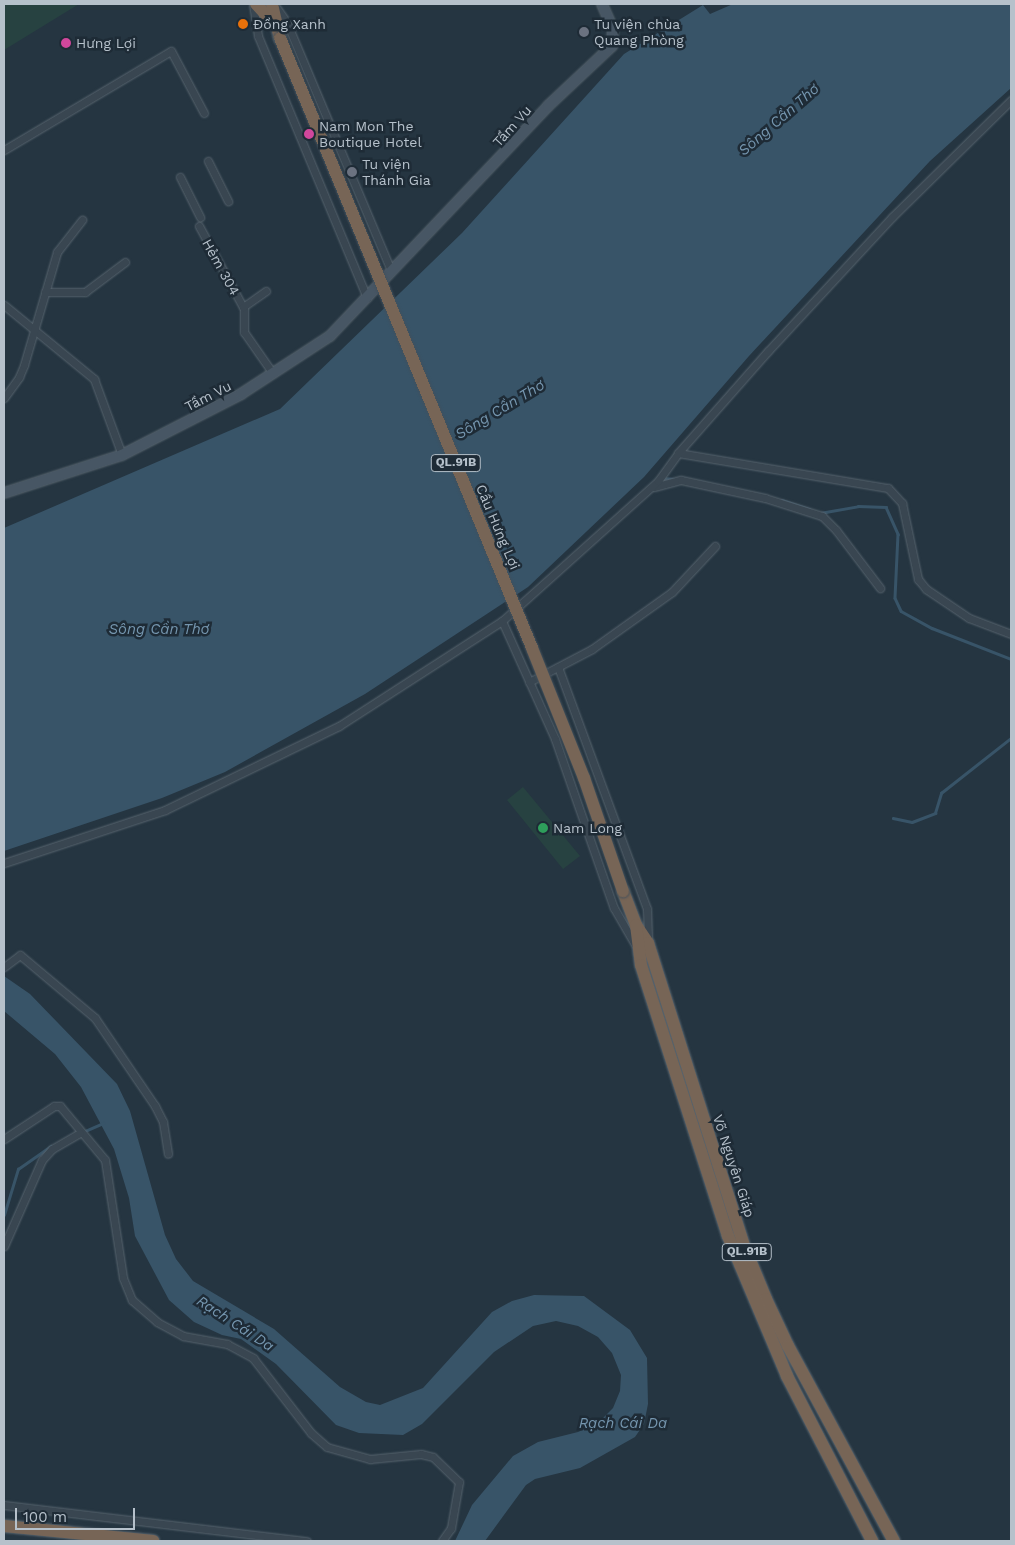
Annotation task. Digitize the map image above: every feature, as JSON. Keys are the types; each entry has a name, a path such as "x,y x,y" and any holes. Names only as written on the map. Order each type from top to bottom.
{"highway":[{"name":"QL.91B","path":"254,4 273,22"},
{"name":"QL.91B","path":"273,4 273,22"},
{"name":"Cầu Hưng Lợi","path":"273,22 532,648 584,778 623,891"},
{"name":"Võ Nguyên Giáp","path":"623,891 643,946 728,1236 754,1303 787,1376 872,1541"},
{"name":"Võ Nguyên Giáp","path":"682,1075 745,1248 766,1299 788,1346 894,1541"},
{"path":"4,1526 153,1541"}],"street":[{"path":"254,4 258,36 367,298"},
{"path":"273,4 287,22 391,270"},
{"name":"Tầm Vu","path":"4,492 122,455 241,394 272,372 330,336 391,270 470,192 548,106 612,46 613,30 602,4"},
{"path":"4,150 171,51 204,113"},
{"path":"4,863 165,810 321,734 502,621 658,481 676,456 892,217 1011,100"},
{"path":"208,161 228,202"},
{"path":"180,177 200,217"},
{"path":"4,398 19,378 57,252 82,220"},
{"name":"Hẻm 304","path":"199,226 243,307 244,332 272,372"},
{"path":"45,292 85,292 124,262"},
{"name":"Hẻm 304","path":"243,307 266,291"},
{"path":"4,305 94,379 122,455"},
{"path":"676,456 888,488 902,503 918,580 926,589 969,618 1011,634"},
{"path":"649,489 681,480 765,498 822,516 836,530 880,588"},
{"path":"529,682 592,649 672,592 715,546"},
{"path":"502,621 555,739 614,908 643,946"},
{"path":"558,667 647,909 643,946"},
{"path":"7,965 20,955 100,1024 162,1120 168,1154"},
{"path":"4,1139 57,1105 80,1133 92,1141 106,1160 110,1176 126,1290 140,1308 157,1322 183,1336 227,1344 253,1358 311,1433 327,1447 370,1458 426,1454 439,1462 459,1482 451,1528 442,1541"},
{"path":"4,1246 42,1160 52,1149 80,1133"},
{"path":"4,1505 307,1541"}],"green space":[{"path":"4,4 79,4 4,50"},
{"name":"Nam Long","path":"523,787 580,856 563,869 507,800"}],"water":[{"name":"Sông Cần Thơ","path":"733,4 1011,4 1011,88 930,161 749,356 644,477 528,587 365,694 225,772 162,798 4,851 4,528 280,409 462,233 624,54 703,5 710,14"},
{"name":"Rạch Cái Da","path":"4,976 30,994 117,1084 130,1111 165,1235 176,1259 193,1281 274,1329 340,1387 366,1402 380,1405 423,1388 492,1312 512,1301 534,1295 584,1296 630,1330 647,1358 648,1404 644,1424 635,1437 580,1468 535,1479 526,1485 485,1541 455,1541 472,1505 513,1456 538,1442 578,1432 598,1423 613,1408 620,1391 621,1375 612,1353 598,1337 578,1326 556,1321 533,1326 494,1352 422,1424 403,1435 359,1433 336,1425 276,1364 241,1339 222,1335 194,1322 169,1300 135,1236 129,1198 114,1149 81,1087 55,1054 4,1011"}],"waterway":[{"path":"662,478 674,479"},
{"path":"782,500 810,509"},
{"path":"820,513 858,506 886,507 898,534 895,598 901,611 932,628 1011,659"},
{"path":"893,818 912,822 935,813 941,793 1011,738"},
{"path":"83,1132 103,1123"},
{"path":"4,1215 18,1169 51,1146"}],"place":[{"name":"Đồng Xanh","path":"243,24"},
{"name":"Tu viện chùa Quang Phòng","path":"584,32"},
{"name":"Hưng Lợi","path":"66,43"},
{"name":"Nam Mon The Boutique Hotel","path":"309,134"},
{"name":"Tu viện Thánh Gia","path":"352,172"},
{"name":"Nam Long","path":"543,828"}]}
